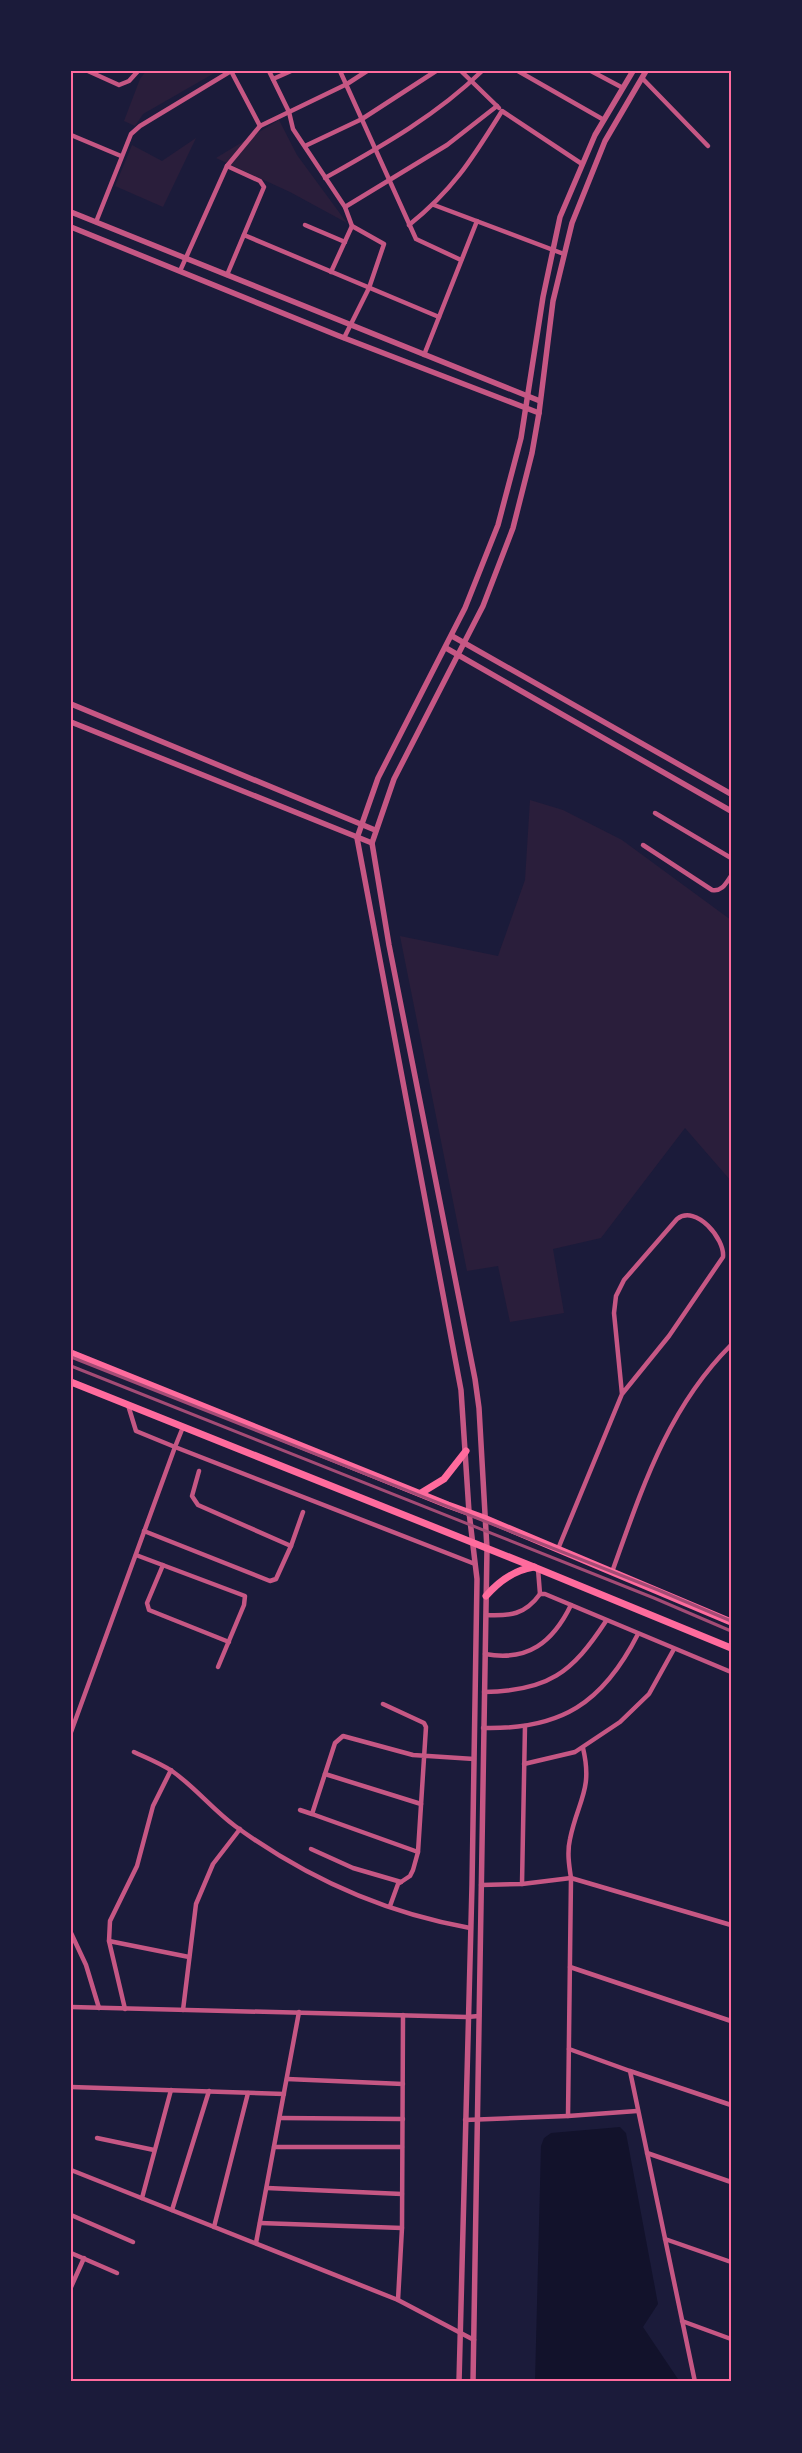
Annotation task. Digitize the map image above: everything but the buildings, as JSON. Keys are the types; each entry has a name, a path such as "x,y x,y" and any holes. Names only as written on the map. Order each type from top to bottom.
{"main road":[{"path":"71,1353 484,1518 731,1622"},
{"path":"71,1382 731,1648"},
{"path":"421,1493 444,1479 466,1451"},
{"path":"486,1596 501,1580 520,1570 536,1568"}],"street":[{"path":"88,71 119,85 124,84 138,71"},
{"path":"96,222 131,134 140,126 231,71 260,126"},
{"path":"269,71 289,112 294,129 345,207 352,226 384,244 369,288 344,338"},
{"path":"273,79 290,71"},
{"path":"340,71 414,236 420,242 461,260"},
{"path":"180,271 227,166 260,126 347,84 367,71"},
{"path":"304,146 362,119 436,71"},
{"path":"461,71 470,82 502,111 582,164"},
{"path":"325,178 375,150 423,118 482,71"},
{"path":"518,71 604,120"},
{"path":"591,71 624,88"},
{"path":"459,2382 477,1615 475,1564 469,1512 461,1390 357,838 378,778 452,636 498,525 521,438 543,296 560,217 582,164 604,120 633,71"},
{"path":"473,2382 487,1549 479,1408 372,843 394,779 483,606 513,528 539,414 553,301 572,223 605,141 646,71"},
{"path":"642,78 708,146"},
{"path":"345,207 447,145 497,106"},
{"path":"409,226 434,205 461,175 502,111"},
{"path":"71,135 121,156"},
{"path":"227,166 260,181 264,187 227,275"},
{"path":"434,205 564,254"},
{"path":"71,212 540,401"},
{"path":"424,355 477,221"},
{"path":"305,225 345,242"},
{"path":"331,272 352,226"},
{"path":"71,227 344,338 539,414"},
{"path":"244,235 439,317"},
{"path":"452,636 731,794"},
{"path":"446,648 731,811"},
{"path":"71,704 375,830"},
{"path":"71,722 372,843"},
{"path":"655,813 731,858"},
{"path":"643,845 712,890 719,890 731,876"},
{"path":"415,1146 428,1144"},
{"path":"558,1549 622,1394 668,1336 723,1256 722,1243 697,1216 688,1214 677,1219 624,1280 616,1296 614,1313 622,1394"},
{"path":"612,1572 659,1448 680,1408 731,1345"},
{"path":"128,1405 136,1431 475,1564"},
{"path":"71,1732 183,1427"},
{"path":"199,1471 192,1490 194,1501 291,1546"},
{"path":"144,1531 270,1581 276,1579 291,1546 303,1512"},
{"path":"136,1555 245,1596 244,1605 218,1668"},
{"path":"163,1565 147,1603 149,1610 229,1642"},
{"path":"486,1615 504,1616 520,1614 533,1603 540,1594 536,1568"},
{"path":"540,1594 571,1605 731,1672"},
{"path":"485,1654 512,1656 540,1645 562,1623 571,1605"},
{"path":"484,1692 510,1692 540,1684 562,1672 586,1651 606,1621"},
{"path":"483,1728 525,1726 552,1720 574,1710 594,1696 611,1679 626,1659 638,1634"},
{"path":"524,1764 575,1752 607,1732 636,1708 649,1694 674,1649"},
{"path":"383,1704 424,1723 426,1730 418,1852 410,1876 400,1882 390,1906"},
{"path":"522,1884 525,1726"},
{"path":"312,1814 335,1743 344,1736 424,1756 474,1760"},
{"path":"568,2116 570,1840 587,1782 583,1748"},
{"path":"134,1752 171,1770 240,1829 318,1878 354,1895 442,1923 470,1928"},
{"path":"125,2008 109,1941 110,1921 137,1866 153,1806 171,1770"},
{"path":"325,1774 421,1804"},
{"path":"300,1810 418,1852"},
{"path":"184,2010 196,1904 213,1864 240,1829"},
{"path":"311,1848 352,1868 400,1882"},
{"path":"481,1885 522,1884 571,1878 731,1925"},
{"path":"71,1933 86,1965 99,2008"},
{"path":"109,1941 189,1957"},
{"path":"570,1967 731,2021"},
{"path":"71,2007 479,2016"},
{"path":"256,2243 299,2012"},
{"path":"398,2300 402,2228 403,2015"},
{"path":"569,2049 731,2105"},
{"path":"630,2071 694,2382"},
{"path":"287,2079 403,2084"},
{"path":"71,2087 284,2094"},
{"path":"142,2198 171,2090"},
{"path":"172,2210 210,2091"},
{"path":"214,2227 248,2093"},
{"path":"464,2120 568,2116 637,2110"},
{"path":"280,2118 402,2119"},
{"path":"96,2138 154,2150"},
{"path":"274,2147 402,2147"},
{"path":"647,2153 731,2182"},
{"path":"71,2170 398,2300 474,2340"},
{"path":"267,2188 402,2194"},
{"path":"71,2215 133,2242"},
{"path":"260,2222 402,2228"},
{"path":"665,2239 731,2262"},
{"path":"71,2252 117,2273"},
{"path":"71,2286 84,2258"},
{"path":"682,2322 731,2339"}],"shaded area":[{"path":"146,71 218,71 143,114 135,126 124,121 140,79"},
{"path":"279,120 297,155 347,223 290,192 216,158"},
{"path":"196,138 163,207 115,186 132,145 162,161"},
{"path":"530,800 563,810 622,840 731,920 731,1181 685,1128 601,1238 553,1249 564,1313 510,1322 498,1266 467,1271 400,936 498,956 525,880"},
{"path":"620,2127 626,2133 658,2304 643,2327 680,2382 535,2382 541,2146 544,2138 551,2133"}],"railway":[{"path":"71,1357 658,1590 731,1621"},
{"path":"71,1366 654,1598 731,1631"}]}
